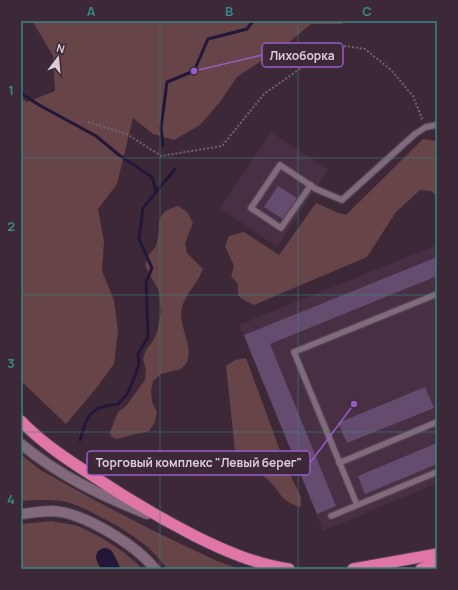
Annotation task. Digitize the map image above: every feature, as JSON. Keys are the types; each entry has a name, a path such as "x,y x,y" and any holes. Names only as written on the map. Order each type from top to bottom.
{"highway":[{"path":"21,421 60,454 112,489 164,520 249,560 289,569"},
{"path":"353,569 437,554"},
{"path":"421,569 437,562"}],"main road":[{"path":"21,444 36,457 68,477 110,499 164,520"},
{"path":"21,514 52,511 85,519 120,539 144,557 155,569"}],"lane":[{"path":"310,185 282,228 251,208 280,164 316,189 342,200 415,134 426,127 437,125"},
{"path":"356,506 294,352 437,294"},
{"path":"339,463 437,422"},
{"path":"331,516 437,472"}],"path":[{"path":"88,122 127,134 161,156 222,146 264,94 324,52 346,46 365,49 391,70 413,96 426,127"}],"shaded area":[{"path":"30,21 344,21 342,24 311,24 288,43 237,77 220,102 200,125 174,140 153,134 133,118 117,184 98,209 104,241 102,271 114,300 118,331 114,364 94,391 66,424 21,381 21,98 27,102 55,91 53,56 33,22"},
{"path":"271,132 328,170 277,247 220,208"},
{"path":"423,139 437,141 437,196 431,191 420,190 396,212 367,257 254,305 242,299 238,295 238,284 231,276 234,266 225,246 229,236 244,232 279,255 316,203 346,215"},
{"path":"178,206 187,212 193,223 185,243 187,253 203,269 186,297 182,307 182,321 189,356 187,362 181,369 161,374 153,381 151,391 152,402 157,412 155,422 149,431 116,439 111,436 110,432 118,412 126,406 145,380 146,369 143,359 146,350 153,341 157,332 161,312 159,291 145,266 148,256 156,246 161,216 164,212"},
{"path":"437,245 437,483 323,531 239,325"},
{"path":"246,358 285,464 301,497 301,507 284,499 271,482 245,463 235,450 226,366 235,360"},
{"path":"21,455 42,471 100,503 217,561 239,569 167,569 153,552 136,538 86,509 61,501 21,501"},
{"path":"52,521 74,525 85,529 112,544 142,569 21,569 21,524"}],"building":[{"path":"278,186 297,198 283,219 264,207"},
{"path":"437,257 437,276 270,344 336,506 317,514 244,335"},
{"path":"425,387 434,408 347,443 338,423"},
{"path":"437,443 437,464 365,494 358,476"}],"waterway":[{"path":"163,145 161,128 167,82 194,71 208,39 247,29 253,21"},
{"path":"21,93 39,105 96,136 119,155 152,177 156,191"},
{"path":"80,440 85,424 91,413 101,407 118,404 128,393 139,364 138,354 148,337 146,282 152,268 139,239 143,208 175,169"},
{"path":"105,557 111,569"}],"place":[{"name":"Лихоборка","path":"194,71"},
{"name":"Торговый комплекс \"Левый берег\"","path":"354,404"}]}
